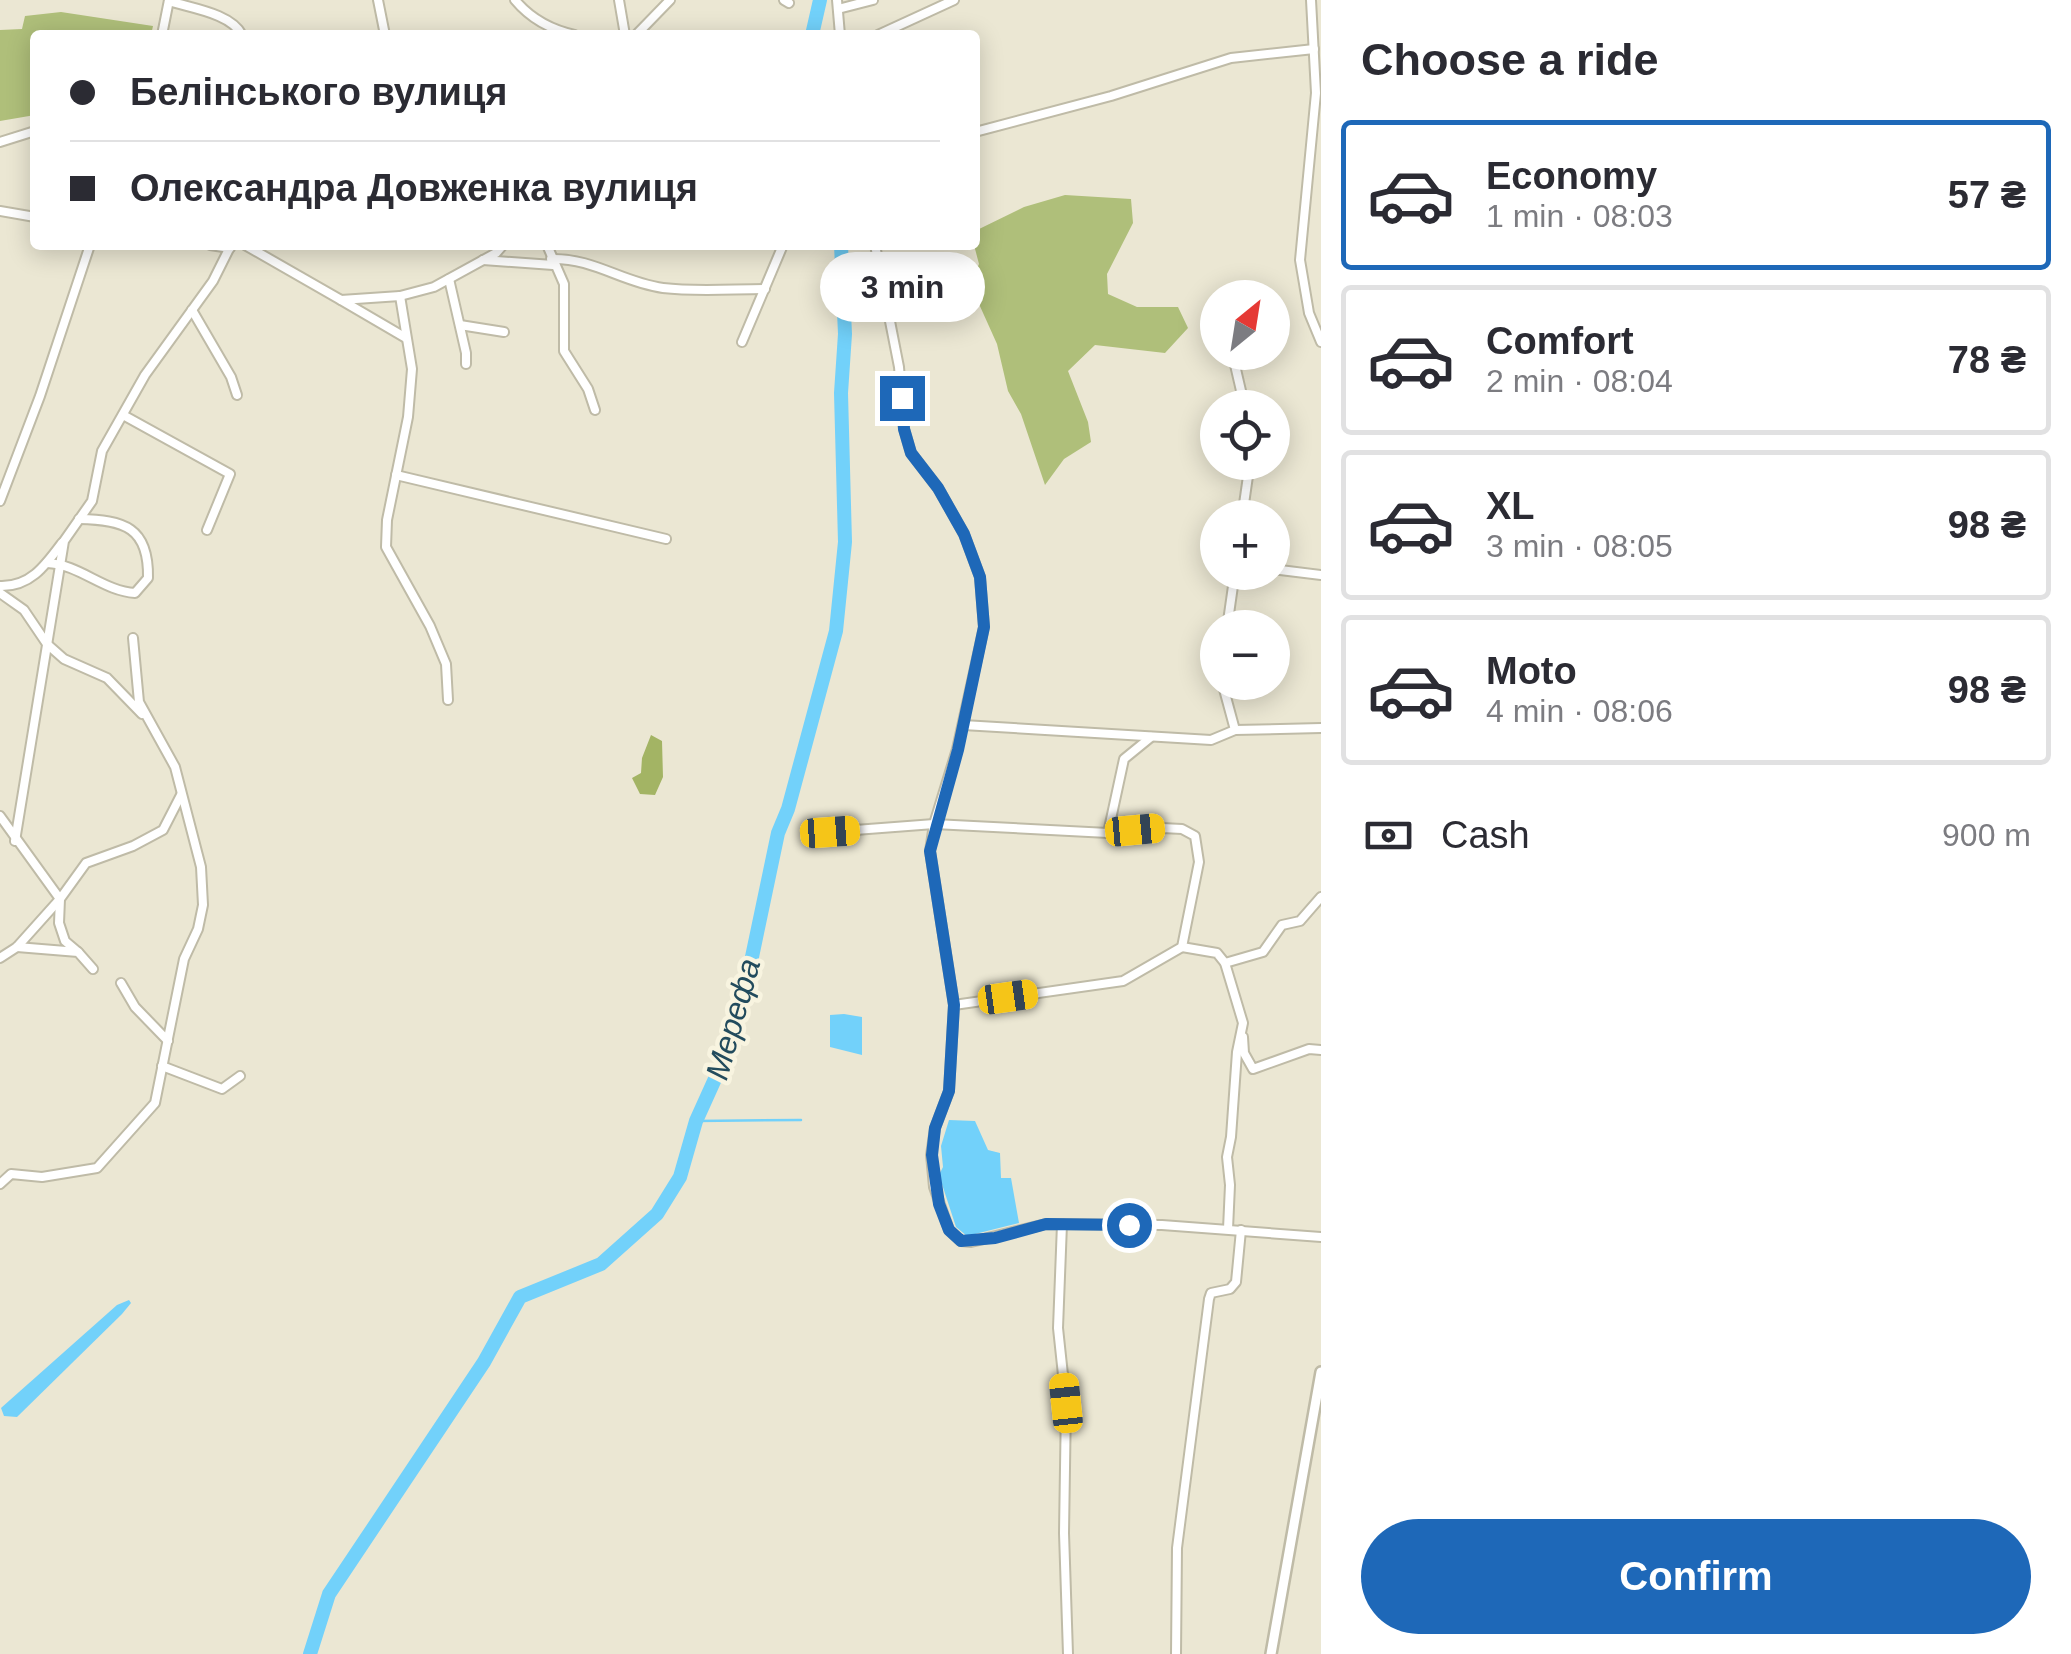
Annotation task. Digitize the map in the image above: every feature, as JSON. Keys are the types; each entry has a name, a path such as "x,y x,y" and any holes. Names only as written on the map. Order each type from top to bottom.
{"street":[{"path":"163,30 169,0 222,18 240,30"},
{"path":"378,0 384,30"},
{"path":"514,0 555,30"},
{"path":"619,0 624,30"},
{"path":"641,30 670,0"},
{"path":"840,30 837,5 873,0"},
{"path":"889,30 954,0"},
{"path":"1311,0 1318,85 1300,260 1310,313 1321,342"},
{"path":"980,131 1111,96 1231,58 1314,49"},
{"path":"0,142 30,133"},
{"path":"0,211 30,216"},
{"path":"0,501 88,250"},
{"path":"0,589 26,582 48,563 80,519 92,501 102,452 144,375 213,281 229,250"},
{"path":"255,250 406,338"},
{"path":"340,300 400,296 434,287 497,250"},
{"path":"548,250 564,284 564,350 588,389 595,410"},
{"path":"742,342 781,250"},
{"path":"876,250 899,367 904,429 911,453 938,488 964,534 980,577 984,627 930,851 954,1005 949,1091 935,1128 932,1155 934,1187 949,1230 961,1241 971,1242 1046,1224 1228,1228 1321,1236"},
{"path":"484,260 552,262 579,258 619,277 664,288 765,290"},
{"path":"448,279 466,364"},
{"path":"400,296 412,369 386,547 430,626 446,664 448,700"},
{"path":"192,310 231,377 237,396"},
{"path":"460,326 504,332"},
{"path":"123,415 230,474 207,530"},
{"path":"396,475 666,539"},
{"path":"48,563 60,564 118,592 135,594 148,578 149,557 134,532 115,520 80,519"},
{"path":"15,841 64,541"},
{"path":"1290,571 1321,575"},
{"path":"0,589 24,610 47,644 64,659 107,678 152,725"},
{"path":"0,1167 11,1174 42,1177 97,1168 155,1104 184,959 198,929 203,905 201,867 175,766 139,702 134,638"},
{"path":"1227,700 1235,730"},
{"path":"963,725 1211,740 1235,730 1321,728"},
{"path":"1108,832 1124,759 1152,736"},
{"path":"0,958 17,947 86,863 162,830 181,795"},
{"path":"0,816 60,899 65,941 93,970"},
{"path":"830,832 934,824 1108,832 1182,829 1195,836 1199,862 1182,947"},
{"path":"1225,963 1263,952 1282,926 1300,921 1321,897"},
{"path":"17,947 78,952"},
{"path":"954,1005 1123,981 1182,947 1217,954 1225,963 1243,1023 1244,1053 1253,1070 1309,1049 1321,1050"},
{"path":"121,983 134,1007 168,1041"},
{"path":"1228,1228 1227,1156 1243,1023"},
{"path":"162,1066 222,1089 240,1076"},
{"path":"0,1184 11,1174"},
{"path":"1062,1224 1058,1328 1066,1403 1064,1533 1068,1654"},
{"path":"1176,1654 1177,1548 1209,1299 1211,1292 1230,1288 1236,1282 1241,1230"},
{"path":"1271,1654 1321,1372"}],"green space":[{"path":"61,12 153,26 152,30 30,30 30,116 0,121 0,30 22,29 25,16"},
{"path":"1065,195 1131,199 1133,223 1107,274 1108,294 1137,307 1178,307 1188,328 1165,353 1095,345 1068,371 1088,422 1091,442 1064,459 1045,485 1021,414 1008,391 997,344 970,284 979,264 975,250 980,250 980,229 1024,207"},
{"path":"651,735 662,741 663,777 655,795 640,794 632,778 641,773"}],"water":[{"path":"830,1015 862,1017 862,1055 830,1047"},
{"path":"949,1120 975,1121 988,1150 1000,1153 1001,1178 1011,1178 1019,1223 967,1236 956,1227 939,1175 943,1167 941,1146"},
{"path":"129,1300 131,1303 122,1314 17,1417 4,1416 1,1408 117,1305"}],"waterway":[{"name":"Мерефа","path":"813,30 820,0"},
{"name":"Мерефа","path":"310,1654 329,1594 484,1362 520,1297 601,1264 657,1214 680,1177 696,1121 724,1059 748,976 778,833 836,631 845,542 841,250"},
{"path":"696,1121 801,1120"}],"route":[{"path":"902,398 904,429 911,453 938,488 964,534 980,577 984,627 958,750 934,824 930,851 954,1005 949,1091 935,1128 932,1155 934,1187 949,1230 961,1241 995,1238 1046,1224 1129,1225"}]}
